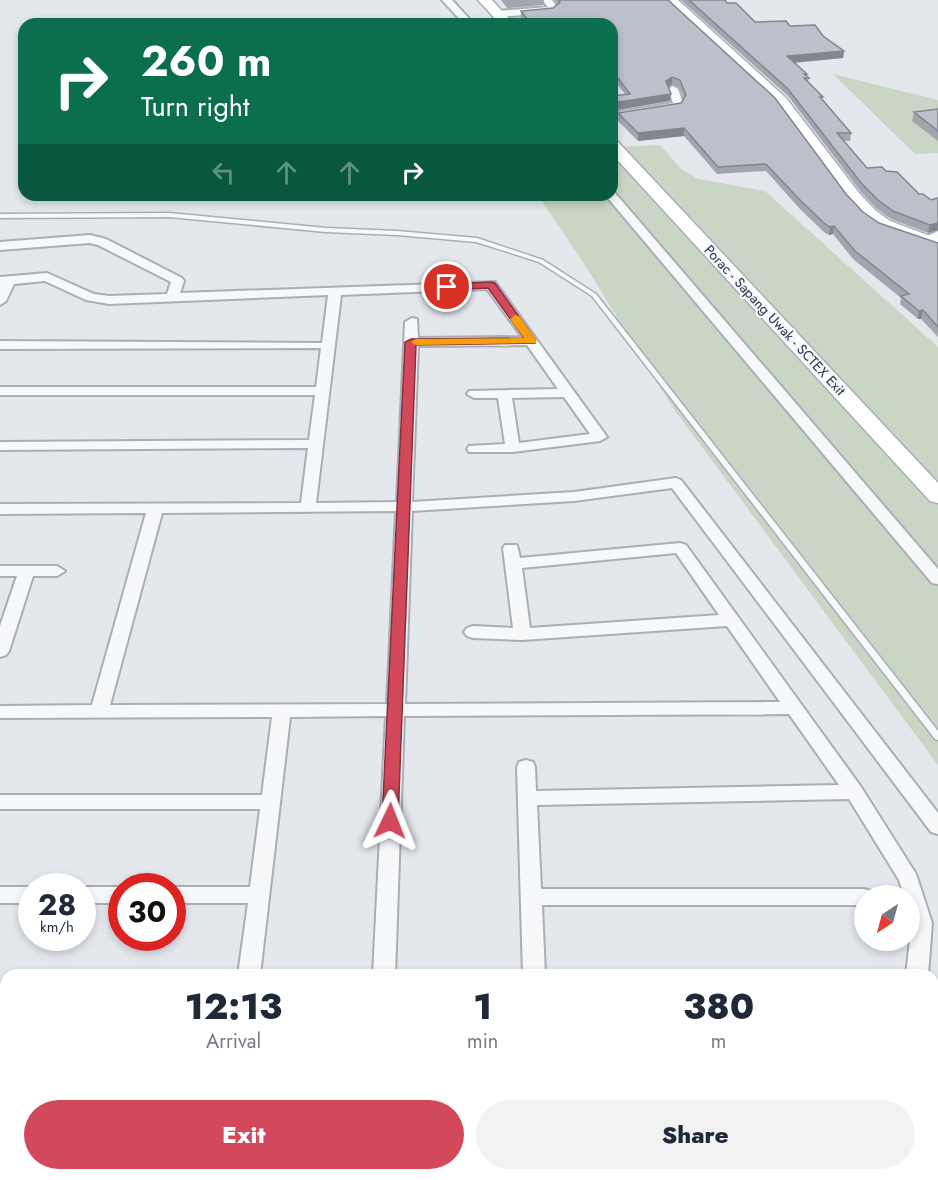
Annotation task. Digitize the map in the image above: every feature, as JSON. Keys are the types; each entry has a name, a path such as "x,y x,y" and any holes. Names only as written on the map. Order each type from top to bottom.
{"main road":[{"path":"485,0 501,18"},
{"path":"670,0 781,101 853,197 869,214 884,225 933,240"},
{"name":"Porac - Sapang Uwak - SCTEX Exit","path":"618,151 938,496"}],"street":[{"path":"447,0 464,18"},
{"path":"507,18 551,10 553,8 547,0"},
{"path":"618,115 676,106 678,103 673,89"},
{"path":"616,201 938,579"},
{"path":"0,246 90,239 102,242 178,281 172,298"},
{"path":"0,301 5,280 47,277 91,297 110,300 491,285 600,437 513,448 474,449"},
{"path":"308,508 335,292"},
{"path":"384,969 412,322"},
{"path":"411,342 531,341"},
{"path":"0,345 316,345"},
{"path":"0,391 322,391"},
{"path":"474,394 569,393"},
{"path":"504,394 513,448"},
{"path":"0,446 316,444"},
{"path":"0,509 404,508 594,496 676,483 938,827"},
{"path":"99,712 156,509"},
{"path":"522,634 512,556 680,548 854,792 909,879 910,885"},
{"path":"0,571 57,571"},
{"path":"1,643 27,571"},
{"path":"473,632 522,634 732,620"},
{"path":"0,712 794,708"},
{"path":"250,969 282,711"},
{"path":"526,767 534,969"},
{"path":"527,798 854,792"},
{"path":"0,802 270,802"},
{"path":"0,895 18,895"},
{"path":"186,895 259,895"},
{"path":"531,897 854,897"},
{"path":"920,918 922,923 920,949"},
{"path":"918,969 920,951"}],"lane":[{"path":"0,216 169,214 305,229 477,240 541,261 594,295 938,737"}],"green space":[{"path":"833,74 938,100 938,153 915,154"},
{"path":"660,145 681,169 698,179 765,191 938,347 938,765 673,408 590,273 542,201 618,201 618,147"}],"building":[{"path":"559,0 668,0 775,98 846,194 863,212 879,223 938,243 938,327 923,310 919,311 901,296 909,294 855,251 834,226 830,227 825,224 766,164 718,167 684,128 638,133 618,113 681,103 686,95 680,80 672,77 666,81 671,94 618,102 618,95 630,94 618,78 618,18 526,18 521,11 553,8 560,2"},
{"path":"689,0 725,0 727,3 736,3 755,22 786,21 790,26 815,25 823,36 844,51 787,56 807,74 804,74 809,78 804,78 823,97 820,97 851,133 837,133 867,168 882,167 886,171 897,172 919,194 931,200 938,198 938,223 930,225 893,211 878,200 862,184 788,89"},
{"path":"938,109 938,131 914,112"}],"slow traffic":[{"path":"416,342 531,341 515,319"}],"route":[{"path":"390,821 411,342 531,341 491,285 447,287"}]}
